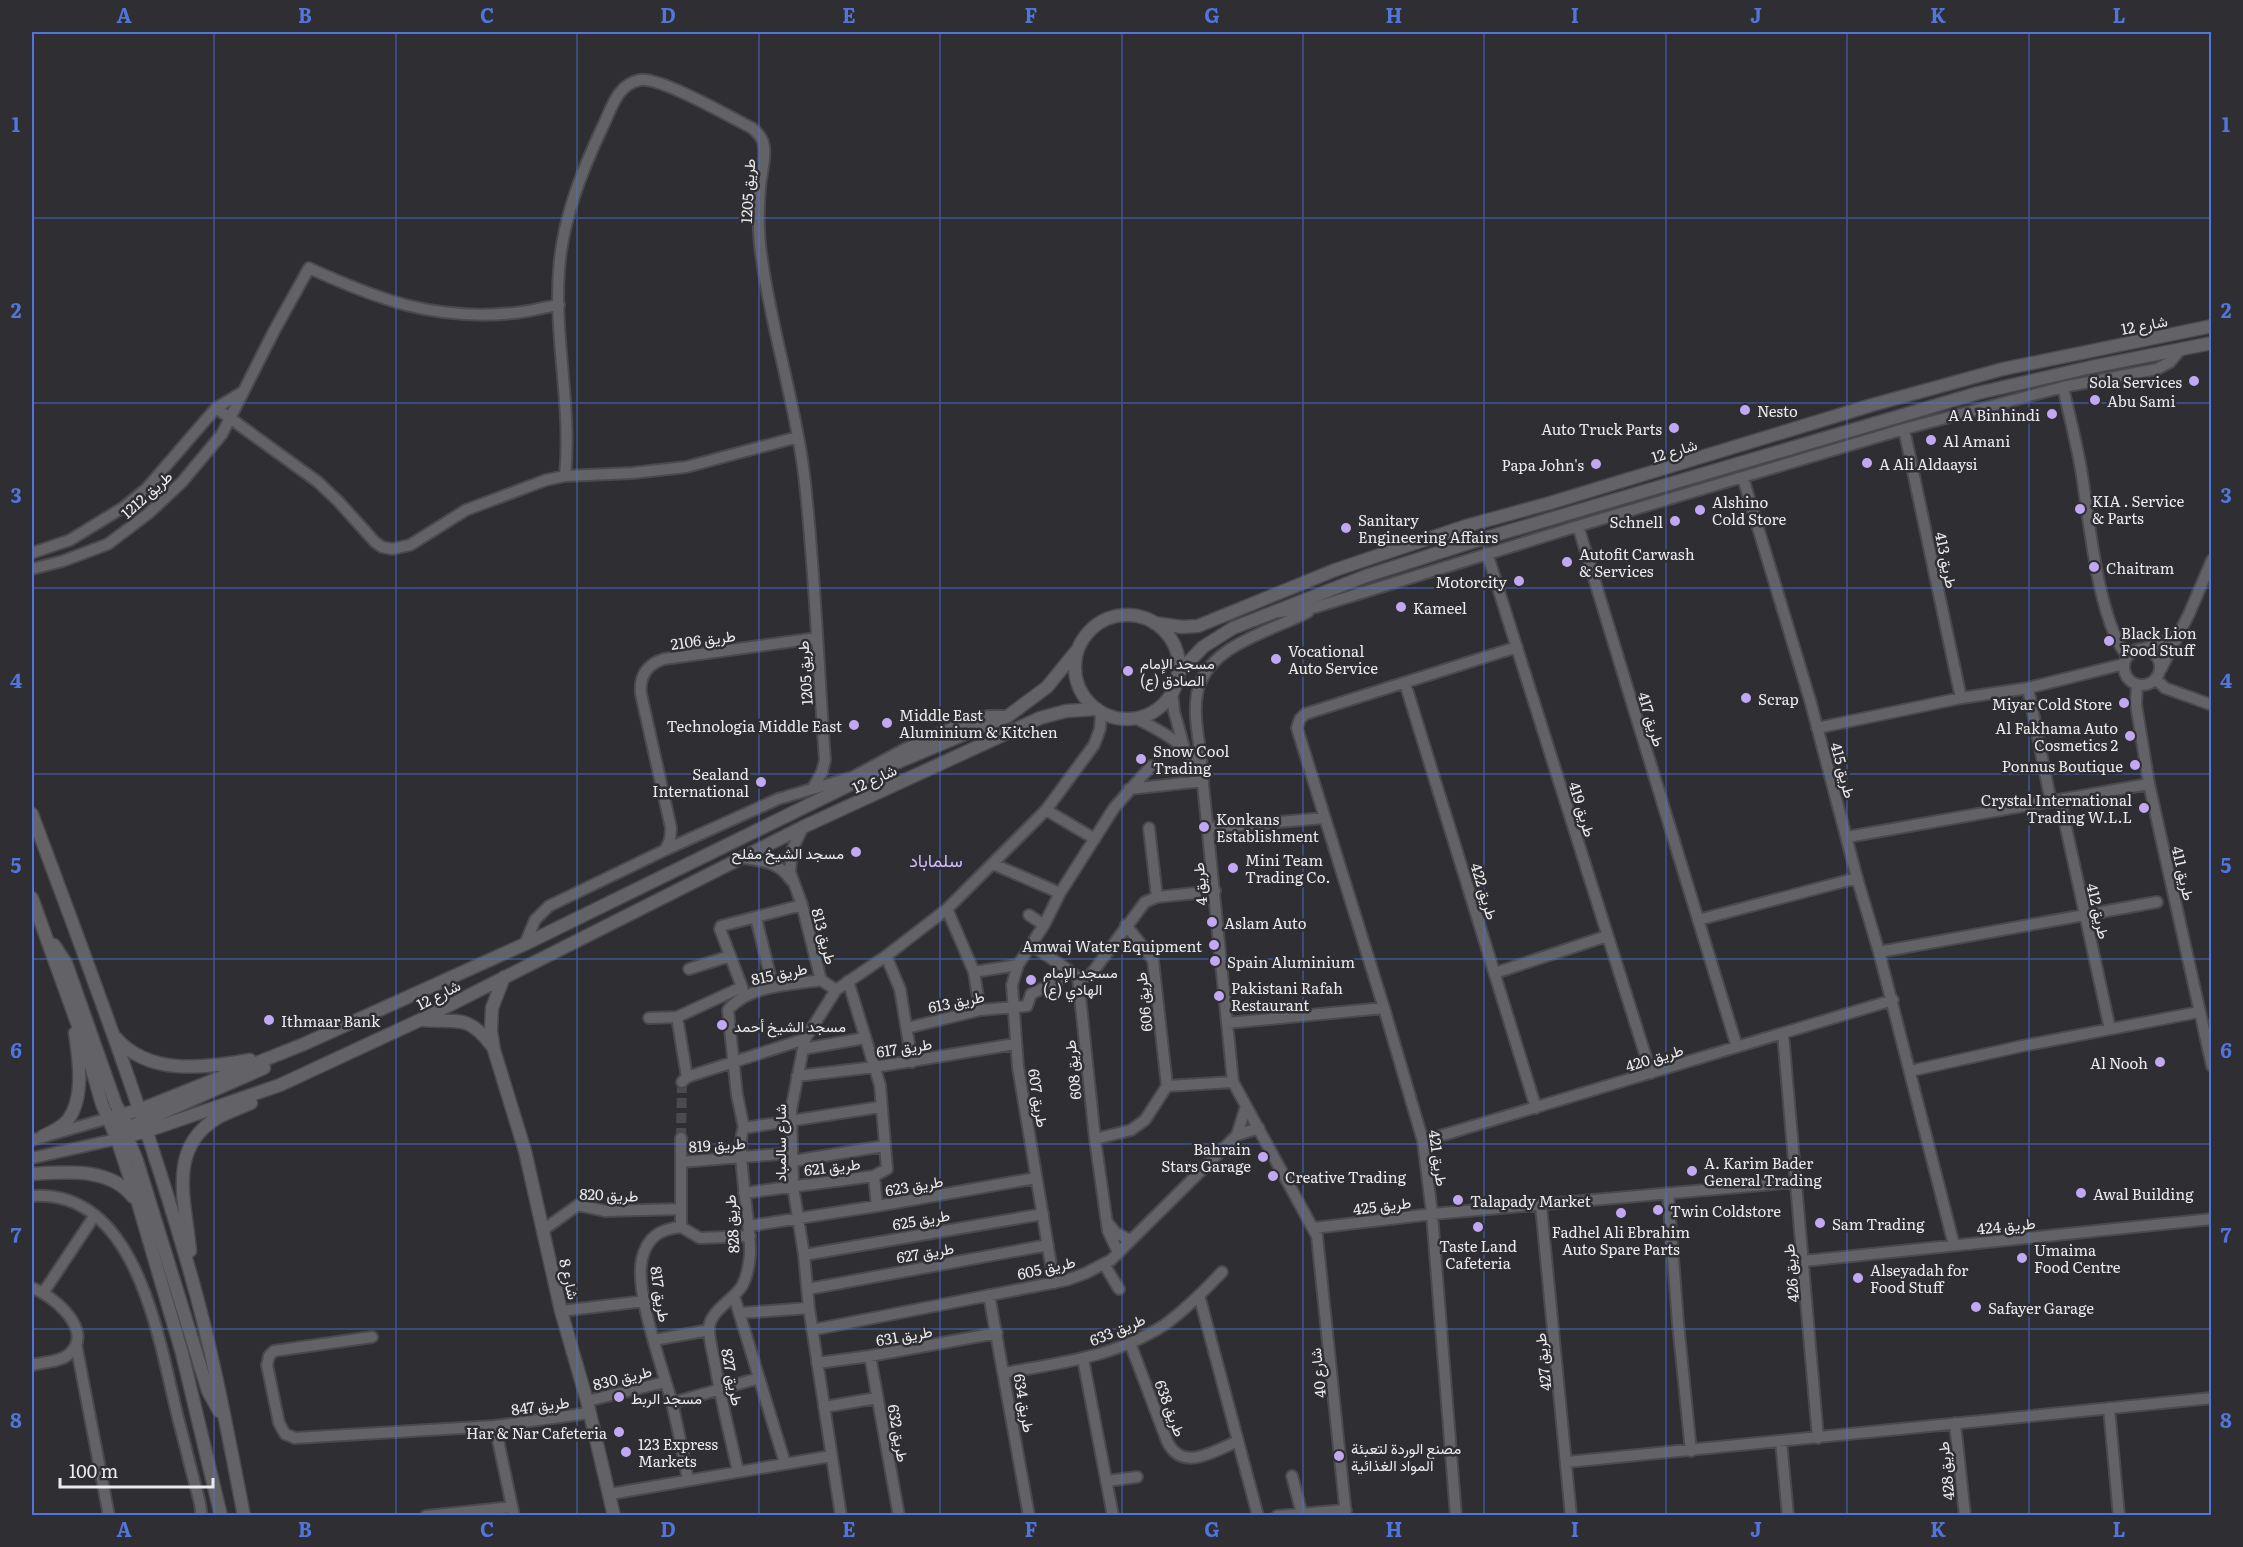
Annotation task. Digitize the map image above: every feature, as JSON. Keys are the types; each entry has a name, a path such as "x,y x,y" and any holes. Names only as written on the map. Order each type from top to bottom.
{"street":[{"name":"طريق 1205","path":"565,476 567,425 559,304 562,246 575,195 617,96 623,89 639,81 657,82 752,128 758,133 764,148 759,190 759,223 764,278 804,474 817,638 825,760 822,772 813,788"},
{"name":"طريق 1212","path":"32,569 78,556 108,543 128,530 182,482 213,445 230,419 241,393 309,268 389,302 430,311 468,315 514,313 559,304"},
{"name":"شارع 12","path":"1154,623 1182,627 1198,626 1335,570 1466,526 1550,503 1952,382 2070,354 2211,326"},
{"name":"شارع 12","path":"1178,673 1190,659 1217,636 1366,576 1472,542 1978,393 2211,343"},
{"path":"1129,789 1203,778 1197,694 1203,677 1212,663 1225,651 1316,607 1578,525 1904,429 2063,387 2157,369 2170,362 2180,350"},
{"path":"2063,387 2079,461 2102,592 2110,624 2127,659 2125,675 2137,685 2145,685 2158,674 2211,560"},
{"name":"طريق 1212","path":"32,553 70,540 124,507 146,489 216,408 241,393"},
{"path":"216,408 318,482 375,542 382,547 392,549 410,545 476,505 522,487 565,476 632,473 686,467 798,437"},
{"name":"طريق 413","path":"1904,429 1961,698"},
{"name":"طريق 415","path":"1743,478 1817,728 1857,878 1893,1000 1954,1245"},
{"name":"طريق 417","path":"1578,525 1737,1047"},
{"name":"طريق 419","path":"1487,553 1651,1073"},
{"path":"1270,613 1316,607"},
{"path":"1129,615 1154,623 1166,632 1174,645 1178,658 1178,673 1172,692 1162,705 1136,718 1115,717 1099,711 1085,698 1077,682 1075,666 1078,649 1089,631 1101,622 1129,615"},
{"path":"1817,728 1961,698 2028,688 2127,659 2142,649 2161,643 2179,633"},
{"name":"طريق 2106","path":"665,850 671,834 670,823 641,694 640,686 646,670 651,664 664,659 817,638"},
{"path":"1405,683 1517,647"},
{"name":"شارع 12","path":"133,1128 280,1053 525,944 886,767 1008,716 1047,687 1078,649"},
{"path":"2142,649 2148,650 2157,657 2158,674 2165,688 2211,705"},
{"name":"طريق 421","path":"1405,683 1305,714 1300,719 1297,728 1423,1141 1456,1515"},
{"name":"طريق 422","path":"1405,683 1536,1108"},
{"name":"طريق 411","path":"2137,685 2136,704 2149,784 2199,1012 2209,1046 2211,1066"},
{"path":"2028,688 2056,801"},
{"path":"1172,692 1174,711 1184,748"},
{"name":"شارع 12","path":"32,1158 280,1085 420,1020 803,827 1040,718 1066,711 1099,711"},
{"name":"شارع سالمباد","path":"841,1515 808,1308 808,1288 794,1186 791,1110 804,1044 836,990 886,956 947,909 1046,810 1094,745 1100,729 1099,711"},
{"path":"525,944 535,920 549,906 665,850 777,799 842,781 967,721 988,716 1008,716"},
{"path":"1136,718 1161,731 1184,748"},
{"name":"طريق 4","path":"1184,748 1194,759 1203,778 1233,1082 1314,1228"},
{"path":"825,760 831,772 842,781"},
{"name":"طريق 607","path":"1054,1282 1015,1044 1012,985 1018,965 1044,925 1060,893 1129,789 1151,766"},
{"path":"1847,837 2149,784"},
{"name":"طريق 412","path":"2056,801 2110,1029"},
{"path":"1046,810 1095,839"},
{"path":"32,814 114,1036 133,1128 137,1161 208,1390 227,1427"},
{"path":"1209,828 1325,818"},
{"path":"670,823 682,835 694,837"},
{"name":"طريق 813","path":"793,883 790,861 792,850 803,827"},
{"path":"1149,828 1156,897"},
{"name":"طريق 813","path":"743,858 770,862 787,874 802,905 821,980 836,990"},
{"path":"993,864 1060,893"},
{"path":"1698,920 1857,878"},
{"path":"1032,945 1078,976 1088,976 1145,902 1156,897 1215,891"},
{"path":"32,898 65,988 108,1118 133,1128 333,1038 340,1034 348,1024"},
{"path":"1879,952 2030,923 2157,902"},
{"path":"743,992 720,929 721,926 802,905"},
{"path":"947,909 974,972 980,1010"},
{"path":"1029,915 1044,925"},
{"path":"756,918 772,987"},
{"name":"طريق 606","path":"1126,925 1153,960 1167,1086"},
{"path":"44,932 66,963 116,1105 133,1128 191,1273"},
{"path":"1495,973 1606,936"},
{"path":"689,969 730,956"},
{"path":"886,956 900,989 912,1062"},
{"path":"974,972 1018,965"},
{"path":"1013,1007 1029,1005 1030,995 1059,980 1068,970"},
{"name":"طريق 608","path":"1078,976 1095,1139 1108,1234 1119,1252"},
{"name":"شارع 8","path":"504,977 492,1008 491,1031 494,1050 525,1151 561,1311 588,1407 614,1515"},
{"name":"طريق 815","path":"677,1017 743,992 821,980"},
{"path":"848,981 880,1085 880,1107 887,1169 879,1174"},
{"path":"37,1138 55,1131 66,1122 74,1110 77,1097 77,1046 65,988"},
{"name":"طريق 828","path":"734,1296 743,1284 747,1271 749,1231 741,1158 741,1132 744,1128 728,1010 743,992"},
{"name":"طريق 420","path":"1423,1141 1893,1000"},
{"name":"طريق 613","path":"907,1028 980,1010 1013,1007"},
{"path":"1227,1023 1384,1008"},
{"path":"1910,1071 2199,1012"},
{"path":"649,1018 677,1017 685,1079 733,1060 804,1044 865,1038"},
{"name":"شارع 8","path":"420,1020 460,1020 471,1024 478,1029 494,1050"},
{"name":"طريق 426","path":"1783,1034 1818,1438"},
{"path":"114,1036 121,1044 147,1059 177,1066 236,1062 280,1053"},
{"name":"طريق 617","path":"797,1076 912,1062 1015,1044"},
{"path":"1095,1139 1131,1130 1145,1120 1167,1086 1233,1082"},
{"path":"244,1515 227,1427 191,1273 182,1178 183,1165 192,1142 199,1133 217,1119 269,1094 280,1085"},
{"name":"طريق 605","path":"1237,1135 1246,1106"},
{"path":"744,1128 880,1107"},
{"path":"37,1138 122,1114"},
{"path":"133,1128 138,1203 182,1353 221,1515"},
{"name":"طريق 605","path":"812,1330 1054,1282 1086,1273 1104,1264 1119,1252 1237,1135 1259,1128"},
{"path":"681,1138 681,1227 700,1238 749,1231 797,1218"},
{"name":"طريق 819","path":"681,1162 792,1157 884,1146"},
{"path":"32,1174 89,1174 106,1177 122,1185 138,1203"},
{"name":"طريق 621","path":"794,1186 879,1174 877,1206"},
{"name":"طريق 623","path":"797,1218 1036,1178"},
{"name":"طريق 425","path":"1314,1228 1431,1214 1796,1182"},
{"path":"744,1193 794,1186"},
{"path":"1668,1193 1691,1450"},
{"path":"32,1196 49,1195 81,1205 95,1215 125,1251 146,1294 201,1515"},
{"name":"طريق 820","path":"543,1230 579,1205 605,1211 681,1209"},
{"name":"طريق 427","path":"1541,1206 1571,1515"},
{"name":"طريق 625","path":"804,1255 1043,1214"},
{"path":"43,1293 95,1215"},
{"path":"1106,1217 1116,1233 1130,1240"},
{"name":"طريق 424","path":"1804,1261 2211,1219"},
{"name":"طريق 817","path":"681,1227 658,1232 650,1239 645,1249 640,1274 688,1480"},
{"name":"شارع 40","path":"1314,1228 1319,1245 1346,1513"},
{"name":"طريق 627","path":"808,1288 1048,1245"},
{"path":"1104,1264 1119,1289"},
{"name":"طريق 633","path":"1004,1373 1083,1359 1130,1343 1167,1323 1222,1272"},
{"path":"32,1288 52,1298 67,1312 76,1331 76,1344 109,1515"},
{"name":"طريق 634","path":"989,1295 1029,1515"},
{"path":"1199,1295 1258,1515"},
{"path":"734,1296 785,1463"},
{"name":"طريق 827","path":"734,1296 713,1317 709,1330 719,1390 738,1471"},
{"path":"561,1311 645,1301"},
{"path":"740,1313 808,1308"},
{"path":"654,1340 709,1330"},
{"name":"طريق 631","path":"817,1363 870,1356 997,1333"},
{"name":"طريق 847","path":"372,1337 274,1351 269,1356 267,1365 279,1423 285,1434 295,1438 495,1426 588,1407"},
{"name":"طريق 638","path":"1130,1343 1167,1441 1177,1455 1194,1458 1238,1441"},
{"path":"32,1365 62,1358 73,1350 76,1344"},
{"name":"طريق 632","path":"870,1356 899,1515"},
{"path":"1083,1359 1113,1515"},
{"path":"672,1404 759,1378"},
{"name":"طريق 830","path":"588,1407 665,1382"},
{"path":"824,1407 877,1398"},
{"path":"1567,1462 2211,1398"},
{"path":"2109,1408 2119,1515"},
{"name":"طريق 428","path":"1955,1423 1965,1515"},
{"path":"426,1515 513,1511 495,1426"},
{"path":"1781,1441 1788,1515"},
{"path":"610,1494 831,1456"},
{"path":"1292,1476 1302,1514"},
{"path":"1107,1481 1137,1477"},
{"path":"1277,1515 1346,1513"}],"tunnel":[{"path":"681,1138 682,1082"}],"place":[{"name":"Sola Services","path":"2194,381"},
{"name":"Abu Sami","path":"2095,400"},
{"name":"Nesto","path":"1745,410"},
{"name":"A A Binhindi","path":"2052,414"},
{"name":"Auto Truck Parts","path":"1674,428"},
{"name":"Al Amani","path":"1931,440"},
{"name":"A Ali Aldaaysi","path":"1867,463"},
{"name":"Papa John's","path":"1596,464"},
{"name":"KIA . Service & Parts","path":"2080,509"},
{"name":"Alshino Cold Store","path":"1700,510"},
{"name":"Schnell","path":"1675,521"},
{"name":"Sanitary Engineering Affairs","path":"1346,528"},
{"name":"Autofit Carwash & Services","path":"1567,562"},
{"name":"Chaitram","path":"2094,567"},
{"name":"Motorcity","path":"1519,581"},
{"name":"Kameel","path":"1401,607"},
{"name":"Black Lion Food Stuff","path":"2109,641"},
{"name":"Vocational Auto Service","path":"1276,659"},
{"name":"مسجد الإمام الصادق (ع)","path":"1128,671"},
{"name":"Scrap","path":"1746,698"},
{"name":"Miyar Cold Store","path":"2124,703"},
{"name":"Middle East Aluminium & Kitchen","path":"887,723"},
{"name":"Technologia Middle East","path":"854,725"},
{"name":"Al Fakhama Auto Cosmetics 2","path":"2130,736"},
{"name":"Snow Cool Trading","path":"1141,759"},
{"name":"Ponnus Boutique","path":"2135,765"},
{"name":"Sealand International","path":"761,782"},
{"name":"Crystal International Trading W.L.L","path":"2144,808"},
{"name":"Konkans Establishment","path":"1204,827"},
{"name":"مسجد الشيخ مفلح","path":"856,852"},
{"name":"Mini Team Trading Co.","path":"1233,868"},
{"name":"Aslam Auto","path":"1212,922"},
{"name":"Amwaj Water Equipment","path":"1214,945"},
{"name":"Spain Aluminium","path":"1215,961"},
{"name":"مسجد الإمام الهادي (ع)","path":"1031,980"},
{"name":"Pakistani Rafah Restaurant","path":"1219,996"},
{"name":"Ithmaar Bank","path":"269,1020"},
{"name":"مسجد الشيخ أحمد","path":"722,1025"},
{"name":"Al Nooh","path":"2160,1062"},
{"name":"Bahrain Stars Garage","path":"1263,1157"},
{"name":"A. Karim Bader General Trading","path":"1692,1171"},
{"name":"Creative Trading","path":"1273,1176"},
{"name":"Awal Building","path":"2081,1193"},
{"name":"Talapady Market","path":"1458,1200"},
{"name":"Twin Coldstore","path":"1658,1210"},
{"name":"Fadhel Ali Ebrahim Auto Spare Parts","path":"1621,1213"},
{"name":"Sam Trading","path":"1820,1223"},
{"name":"Taste Land Cafeteria","path":"1478,1227"},
{"name":"Umaima Food Centre","path":"2022,1258"},
{"name":"Alseyadah for Food Stuff","path":"1858,1278"},
{"name":"Safayer Garage","path":"1976,1307"},
{"name":"مسجد الربط","path":"619,1397"},
{"name":"Har & Nar Cafeteria","path":"619,1432"},
{"name":"123 Express Markets","path":"626,1452"},
{"name":"مصنع الوردة لتعبئة المواد الغذائية","path":"1339,1456"}],"district":[{"name":"سلماباد","path":"936,859"}]}
